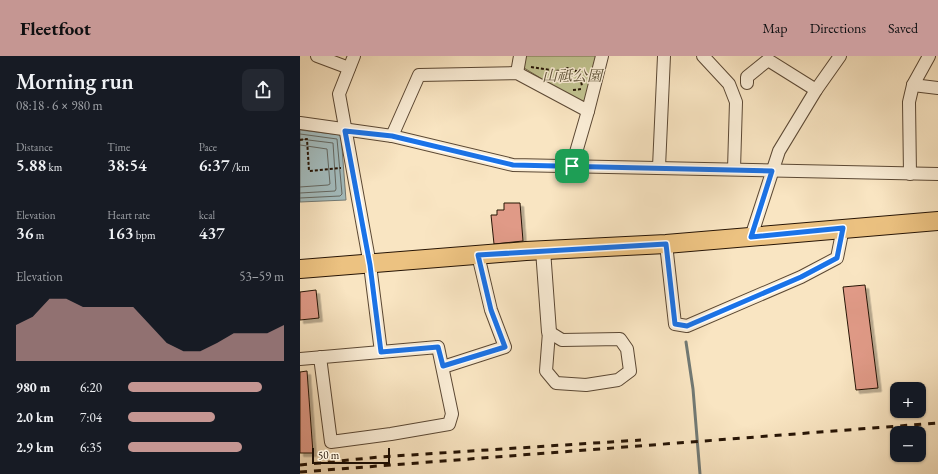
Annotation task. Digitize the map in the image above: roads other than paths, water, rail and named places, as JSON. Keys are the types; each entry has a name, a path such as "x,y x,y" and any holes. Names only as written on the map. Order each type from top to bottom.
{"main road":[{"path":"300,269 370,265 543,250 666,244 938,221"}],"street":[{"path":"316,56 349,68"},
{"path":"354,56 339,94 370,265 381,352"},
{"path":"517,73 520,56"},
{"path":"572,166 602,56"},
{"path":"659,167 664,56"},
{"path":"703,56 730,84 736,102 734,168"},
{"path":"910,174 909,102 913,85 929,56"},
{"path":"751,237 779,151 835,59"},
{"path":"747,83 747,77 768,60 816,90"},
{"path":"392,136 419,75 517,73 588,111"},
{"path":"913,85 938,88"},
{"path":"300,123 345,131 392,136 513,165 734,168 772,171 938,174"},
{"path":"666,244 675,324 687,326 801,277 837,258 843,228"},
{"path":"543,250 549,332 546,371 556,383 586,385 618,380 630,371 627,348 620,339 562,340 549,332"},
{"path":"443,366 505,347 491,310 478,255"},
{"path":"300,359 438,347 452,414 449,424 398,433 331,442 320,358"}],"water":[{"path":"300,130 341,135 346,200 300,202"}],"waterway":[{"path":"686,342 693,389 700,474"}],"railway":[{"path":"300,472 938,423"},
{"path":"300,465 379,457 641,440"}],"park label":[{"name":"山祗公園","path":"572,75"}]}
